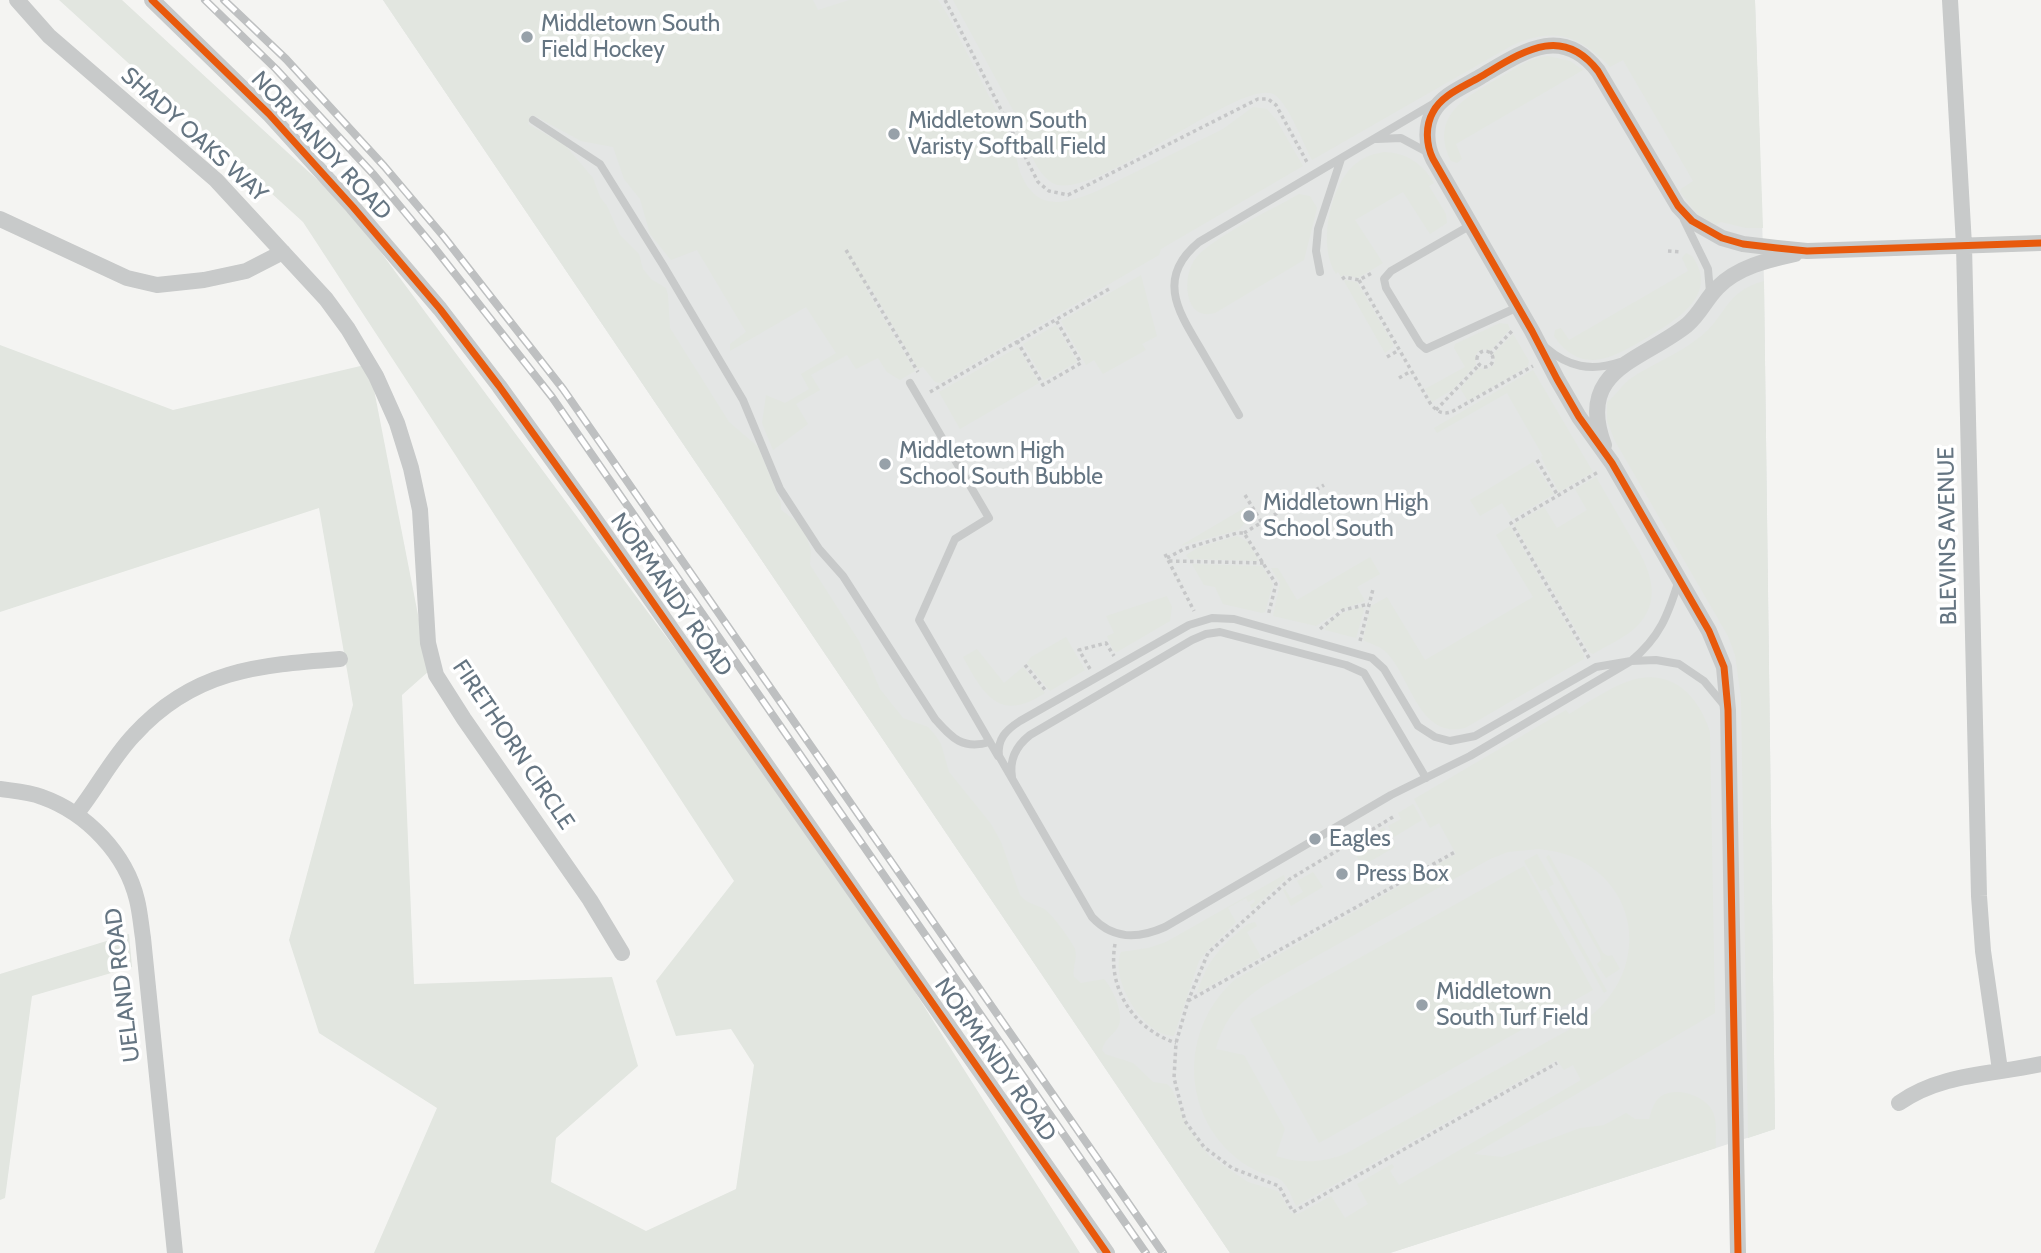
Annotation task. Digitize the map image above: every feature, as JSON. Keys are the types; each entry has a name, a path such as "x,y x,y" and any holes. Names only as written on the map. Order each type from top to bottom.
{"street":[{"name":"SHADY OAKS WAY","path":"17,0 49,36 216,180 326,299 358,345"},
{"name":"NORMANDY ROAD","path":"152,0 269,114 353,207 440,309 499,386 589,510 1107,1253"},
{"name":"BLEVINS AVENUE","path":"1950,0 1964,245 1979,896 1983,951 2000,1070"},
{"path":"1738,1253 1728,710 1720,655 1680,578 1612,463 1574,407 1433,159 1428,141 1429,124 1434,110 1447,96 1526,50 1552,45 1573,50 1591,62 1671,196 1692,220 1722,238 1743,244 1807,251 2041,243"},
{"path":"0,219 127,278 157,285 204,280 246,271 284,252"},
{"path":"1612,463 1602,439 1597,405 1602,388 1607,382 1633,357 1687,325 1721,284 1742,271 1807,251"},
{"name":"FIRETHORN CIRCLE","path":"358,345 376,376 397,423 411,468 420,510 428,643 436,675 590,900 622,953"},
{"path":"77,813 135,734 187,691 250,667 340,659"},
{"name":"UELAND ROAD","path":"0,789 33,794 77,813 109,845 130,878 138,901 175,1253"},
{"path":"1899,1103 1935,1084 2041,1064"}],"lane":[{"path":"1239,415 1177,307 1174,285 1181,261 1199,242 1447,96"},
{"path":"533,120 600,164 743,400 780,489 819,549 844,576 935,719 962,743 976,746 990,742"},
{"path":"1367,144 1382,138 1401,138 1422,148 1433,159"},
{"path":"1320,272 1316,251 1318,229 1341,159"},
{"path":"1671,196 1705,262 1710,282 1709,298"},
{"path":"1471,225 1391,271 1384,279 1386,288 1420,344 1426,349 1518,307"},
{"path":"1532,331 1555,356 1580,367 1605,366 1633,357"},
{"path":"910,383 989,518 955,539 919,621 1086,908 1098,924 1118,934 1136,936 1165,927 1391,795 1470,756 1631,661 1658,635 1680,578"},
{"path":"1002,762 998,751 1000,740 1014,725 1176,632 1212,618 1234,619 1365,654 1384,669 1418,726 1435,737 1450,741 1475,736 1596,667 1631,661 1656,660 1679,664 1704,681 1728,710"},
{"path":"1013,784 1012,760 1019,745 1030,735 1192,640 1220,632 1346,665 1364,673 1426,778"}],"path":[{"path":"945,0 1038,182 1049,191 1068,195 1258,99 1268,99 1276,105 1314,175"},
{"path":"846,250 929,392"},
{"path":"1668,251 1681,252"},
{"path":"1342,279 1345,277 1359,280 1382,267"},
{"path":"1359,280 1436,411"},
{"path":"919,398 1109,289"},
{"path":"1017,341 1043,385 1081,363 1056,319"},
{"path":"1490,354 1514,329"},
{"path":"1387,357 1399,350"},
{"path":"1479,354 1490,354 1493,360 1491,365 1479,365 1479,354"},
{"path":"1436,411 1479,365"},
{"path":"1436,411 1451,413 1535,365"},
{"path":"1399,378 1411,371"},
{"path":"1537,460 1558,495"},
{"path":"1590,660 1511,523 1598,472"},
{"path":"1167,558 1184,549 1244,533 1324,485"},
{"path":"1245,495 1262,523"},
{"path":"1244,533 1276,584 1267,618"},
{"path":"1167,558 1264,563"},
{"path":"1167,558 1195,612"},
{"path":"1359,643 1373,589"},
{"path":"1317,632 1343,610 1369,604"},
{"path":"1091,671 1079,650 1106,643 1115,658"},
{"path":"1025,665 1050,695"},
{"path":"1393,817 1290,879 1208,953 1188,1001 1176,1043 1174,1078 1185,1121 1204,1147 1232,1168 1279,1186 1293,1212 1557,1063"},
{"path":"1188,1001 1455,852"},
{"path":"1118,934 1114,968 1123,999 1134,1017 1149,1030 1176,1043"}],"shaded area":[{"path":"59,0 122,0 348,208 831,859 1080,1253 374,1253 437,1108 319,1033 289,940 353,705 319,508 0,612 0,345 173,410 369,364 429,671 402,695 414,984 612,977 638,1066 556,1138 551,1182 646,1231 736,1189 754,1065 731,1029 676,1036 656,981 734,881 303,222"},
{"name":"Middletown High School South","path":"383,0 1755,0 1764,281 1775,1129 1390,1253 1230,1253"},
{"path":"383,0 813,0 818,10 849,0 938,0 1014,145 1020,172 1027,185 1034,194 1053,202 1063,202 1097,191 1223,129 1253,107 1267,109 1277,121 1303,166 1161,249 1159,255 940,383 935,382 923,367 918,369 869,285 865,287 915,371 900,380 887,372 878,358 856,369 847,355 811,375 820,390 796,404 808,424 773,450 762,423 766,395 785,403 809,389 801,374 836,353 806,307 730,351 730,344 746,332 697,250 671,260 650,234 640,199 624,179 613,147 581,141 533,115 528,124 565,145 593,178 620,235 639,254 643,269 651,279 666,288 670,328 729,422 758,447 781,503 781,510 796,521 807,538 811,550 810,565 859,641 880,689 903,718 928,727 935,735 941,744 949,772 991,824 1001,842 1020,895 1044,909 1073,945 1076,953 1074,977 1081,983 1104,979 1111,989 1119,1009 1120,1022 1102,1050 1105,1054 1133,1063 1153,1082 1167,1084 1172,1089 1187,1126 1209,1156 1248,1182 1278,1191 1291,1213 1298,1214 1331,1196 1345,1218 1368,1204 1357,1184 1392,1164 1394,1167 1390,1171 1399,1185 1581,1080 1573,1065 1564,1070 1557,1060 1296,1206 1281,1180 1251,1168 1232,1154 1215,1135 1203,1113 1196,1089 1194,1065 1197,1041 1218,997 1236,979 1456,854 1439,823 1430,828 1414,799 1566,710 1569,714 1632,680 1647,677 1672,682 1682,688 1699,707 1710,732 1715,1013 1474,1154 1502,1157 1580,1128 1604,1125 1626,1113 1635,1119 1649,1119 1658,1099 1678,1092 1694,1096 1708,1104 1716,1124 1716,1148 1390,1253 1230,1253","holes":["1539,849 1572,857 1598,872 1617,894 1627,919 1629,947 1622,974 1606,1000 1581,1023 1347,1153 1312,1161 1276,1156 1285,1129 1244,1055 1216,1049 1223,1030 1239,1006 1263,986 1490,859 1508,852"]},
{"path":"953,0 1755,0 1763,228 1746,228 1721,222 1716,225 1697,214 1680,192 1693,181 1623,60 1610,67 1576,41 1552,36 1526,40 1511,46 1312,160 1280,100 1275,95 1258,94 1200,120 1097,177 1070,185 1051,182 1033,159 1014,112"},
{"path":"1548,56 1570,61 1583,70 1456,144 1462,159 1457,163 1451,161 1445,145 1445,132 1454,110 1474,93 1517,67"},
{"path":"1384,152 1407,157 1424,170 1434,183 1429,186 1446,214 1447,223 1430,234 1403,192 1355,220 1383,263 1358,278 1344,275 1341,277 1338,272 1336,274 1331,262 1327,235 1336,192 1357,162"},
{"path":"1299,194 1310,196 1317,208 1304,260 1215,313 1197,311 1191,304 1187,286 1188,275 1196,258 1229,232"},
{"path":"1686,253 1692,256 1699,270 1701,283 1691,305 1671,323 1623,351 1599,359 1587,360 1576,356 1565,349 1554,336 1555,330 1561,328 1569,340 1688,271 1682,258"},
{"path":"1141,275 1157,336 1142,344 1146,350 1103,374 1094,360 1086,365 1061,321"},
{"path":"1344,281 1357,282 1393,344 1385,353"},
{"path":"1764,281 1775,1129 1748,1138 1741,698 1735,655 1728,636 1615,441 1607,421 1607,402 1630,379 1700,337 1741,291"},
{"path":"1500,323 1508,324 1510,329 1490,351 1479,351 1475,357 1476,365 1452,390 1432,402 1425,389 1465,367 1454,348 1455,344"},
{"path":"1056,325 1077,362 1044,380 1023,344"},
{"path":"1513,334 1529,361 1528,366 1468,401 1460,388 1479,368 1486,370 1493,366 1493,354"},
{"path":"1018,347 1039,383 960,429 939,392"},
{"path":"1533,370 1593,472 1559,492 1541,457 1543,456 1507,393 1437,433 1434,428"},
{"path":"1533,462 1554,494 1512,519 1502,503 1480,516 1470,500"},
{"path":"1596,477 1639,552 1652,588 1647,612 1639,624 1623,637 1593,654 1589,652 1514,524 1544,507 1557,528 1587,510 1575,489"},
{"path":"1246,507 1251,515 1239,530 1180,546"},
{"path":"1510,526 1584,659 1465,728 1449,729 1426,716 1387,653 1363,640 1371,606 1387,597 1425,660 1533,597 1496,535"},
{"path":"1237,536 1248,542 1259,561 1189,559 1186,555 1199,547"},
{"path":"1370,557 1380,574 1357,587 1365,601 1340,610 1316,626 1273,616 1280,583 1271,568 1278,568 1297,600"},
{"path":"1192,564 1262,566 1273,584 1265,612 1223,604 1215,587 1204,585"},
{"path":"1167,596 1172,607 1170,621 1117,652 1113,650 1107,636 1114,633 1106,616"},
{"path":"1362,607 1364,610 1356,638 1325,630 1340,614"},
{"path":"1066,637 1085,670 1050,691 1027,663 1031,657"},
{"path":"977,649 1004,683 1023,667 1045,693 1029,702 1016,705 1004,705 995,701 978,683 963,657"},
{"path":"1413,804 1422,820 1394,837 1388,826 1401,819 1398,813"},
{"path":"1384,827 1395,847 1362,866 1351,846"},
{"path":"1537,854 1554,884 1549,887 1607,991 1604,993 1546,889 1541,891 1524,861"},
{"path":"1549,855 1603,953 1612,955 1620,969 1606,978 1597,964 1601,960 1600,954 1546,857"},
{"name":"Middletown South Turf Field","path":"1524,866 1593,990 1319,1143 1250,1019"},
{"path":"1313,872 1323,887 1291,906 1283,890 1285,889 1291,899 1303,892 1297,881"},
{"path":"1284,875 1285,879 1252,909 1250,905 1255,902 1254,899 1248,902 1246,898 1228,908 1236,922 1199,961 1174,1036 1151,1027 1141,1017 1125,990 1120,977 1121,952 1166,942"},
{"path":"1255,922 1257,926 1247,932 1261,957 1197,993 1216,954 1248,924"},
{"path":"129,934 132,967 32,996 5,1198 0,1200 0,974"}],"railway":[{"path":"205,0 276,69 374,175 552,397 1146,1253"},
{"path":"224,0 286,59 384,166 444,237 563,389 1163,1253"}],"cycle path":[{"path":"152,0 269,114 353,207 440,309 499,386 1107,1253"},
{"path":"1738,1253 1728,710 1724,667 1709,631 1612,463 1579,417 1433,159 1428,142 1429,123 1437,106 1454,92 1526,52 1555,45 1570,48 1584,56 1598,71 1678,206 1692,221 1722,238 1743,244 1807,251 2041,243"}],"place":[{"name":"Middletown South Field Hockey","path":"527,37"},
{"name":"Middletown South Varisty Softball Field","path":"894,134"},
{"name":"Middletown High School South Bubble","path":"885,464"},
{"name":"Middletown High School South","path":"1249,516"},
{"name":"Eagles","path":"1315,839"},
{"name":"Press Box","path":"1342,874"},
{"name":"Middletown South Turf Field","path":"1422,1005"}]}
